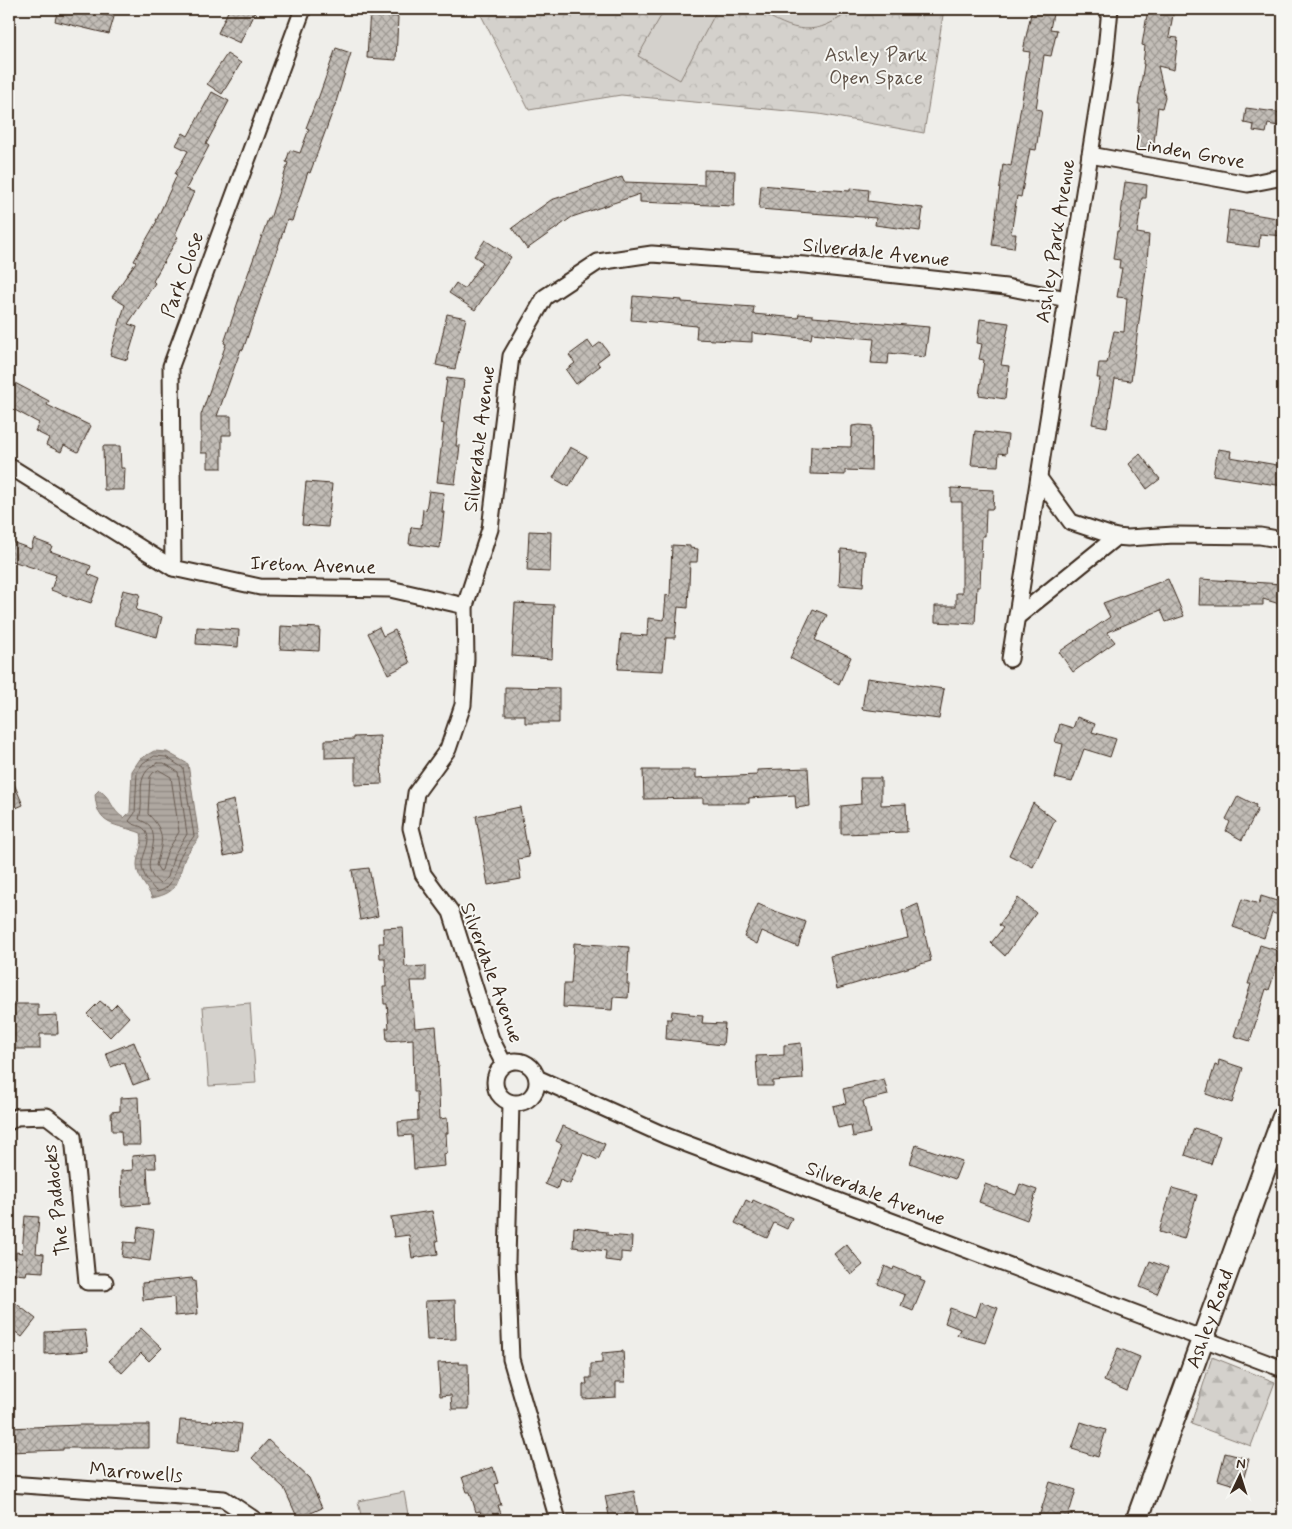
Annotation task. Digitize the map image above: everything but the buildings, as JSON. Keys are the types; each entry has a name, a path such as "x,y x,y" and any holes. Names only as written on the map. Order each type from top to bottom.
{"main road":[{"name":"Ashley Road","path":"1137,1520 1283,1118"}],"street":[{"name":"Park Close","path":"173,568 171,366 303,9"},
{"name":"Ashley Park Avenue","path":"1010,659 1105,60 1110,9"},
{"name":"Linden Grove","path":"1090,155 1248,184 1283,178"},
{"name":"Silverdale Avenue","path":"504,1064 491,1039 451,912 423,874 411,828 416,793 448,750 463,705 466,659 465,606 490,529 511,356 545,297 598,262 652,254 805,265 1006,287 1067,299"},
{"name":"Ireton Avenue","path":"9,466 173,568 260,587 390,589 465,606"},
{"path":"1039,478 1071,522 1116,537 1174,535 1260,536 1283,540"},
{"path":"1016,617 1116,537"},
{"path":"510,1061 524,1062 535,1071 537,1078 535,1092 531,1098 525,1102 511,1103 499,1096 496,1090 495,1076 504,1064 510,1061"},
{"name":"Silverdale Avenue","path":"537,1078 666,1136 1283,1369"},
{"path":"511,1103 507,1260 511,1359 558,1520"},
{"name":"The Paddocks","path":"9,1122 16,1117 47,1116 73,1136 87,1282 105,1282"},
{"name":"Marrowells","path":"9,1484 224,1499 255,1520"}],"green space":[{"name":"Ashley Park Open Space","path":"478,9 944,9 924,133 819,114 621,95 529,110"},
{"path":"665,9 705,9 715,14 680,80 638,56"},
{"path":"757,9 852,9 827,25 805,29 782,23"},
{"path":"250,1003 256,1083 209,1086 203,1007"},
{"path":"1212,1357 1275,1382 1251,1446 1191,1424"},
{"path":"404,1492 409,1520 362,1520 358,1501"}],"water":[{"path":"154,751 167,752 188,764 199,838 186,855 173,889 161,896 152,898 137,870 137,861 142,842 141,833 104,819 96,805 95,794 99,790 104,794 117,812 124,818 130,812 132,771 140,759"}]}
